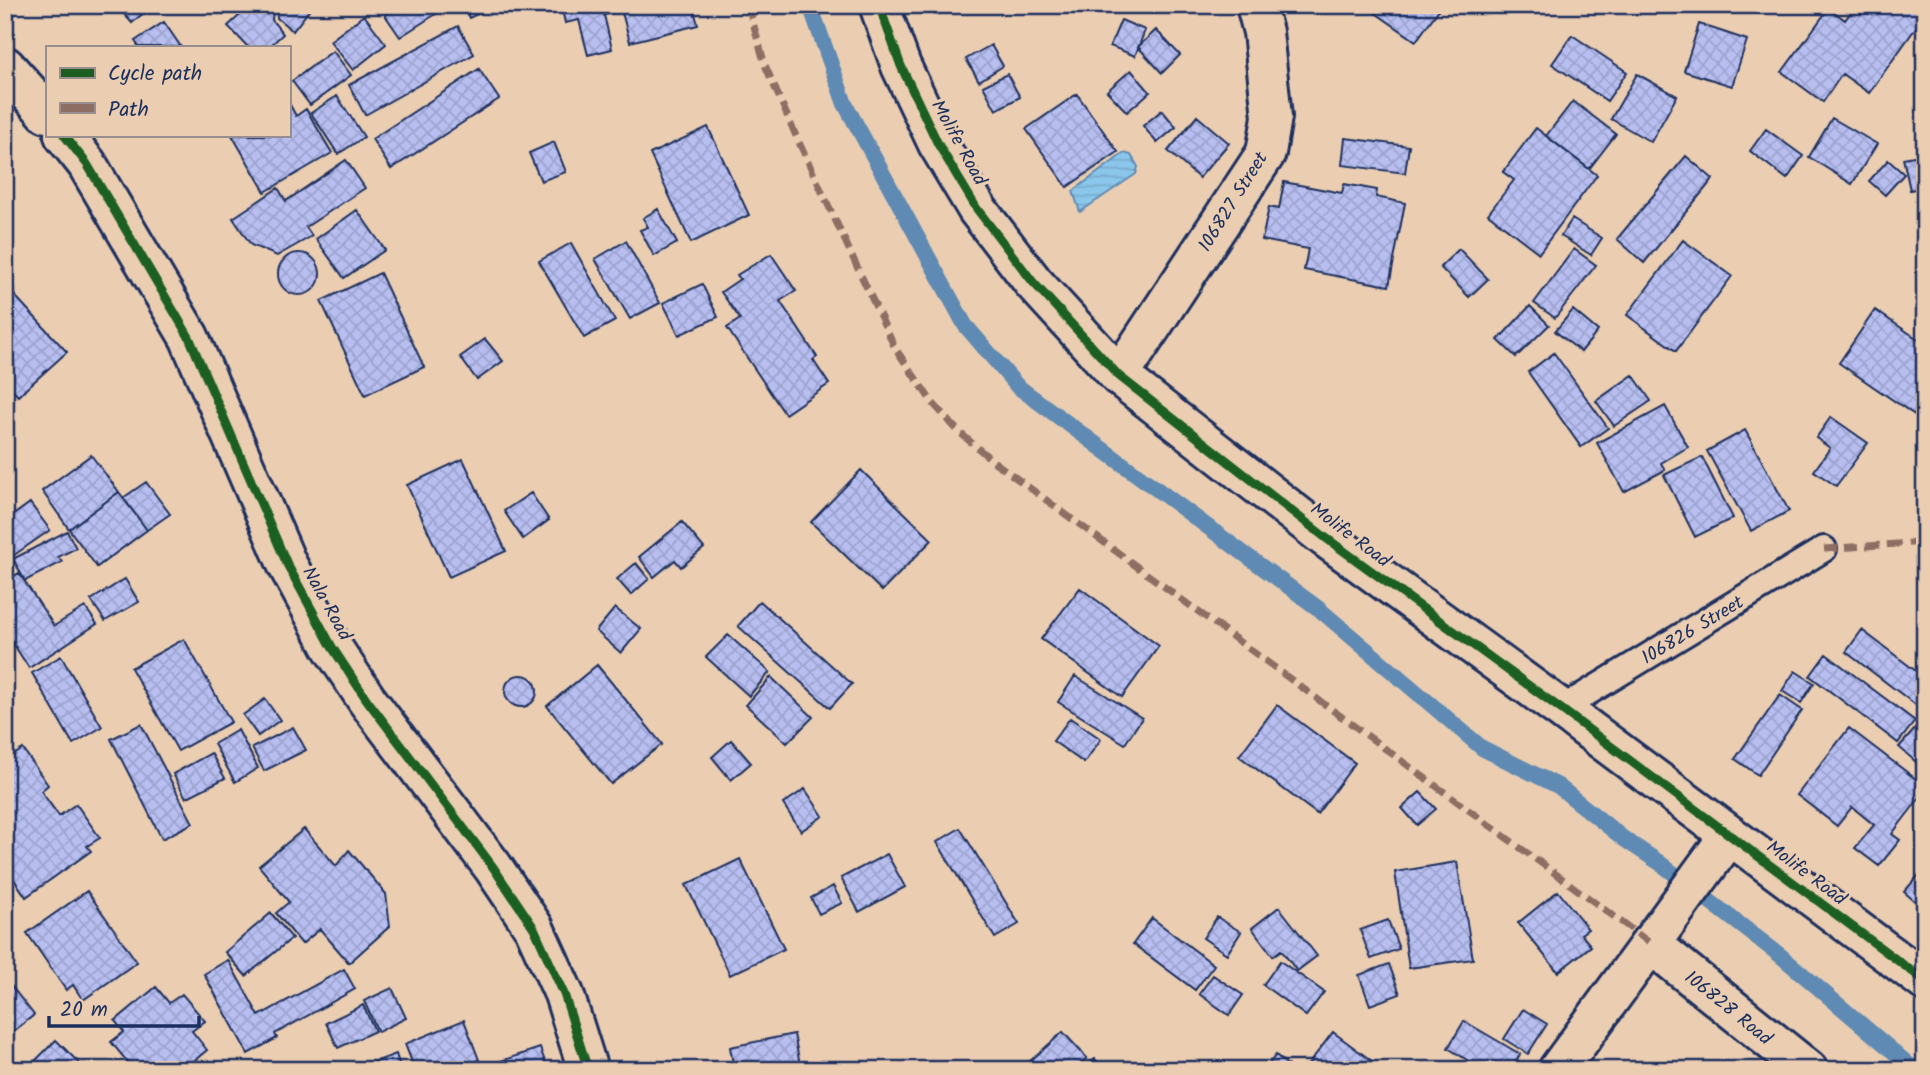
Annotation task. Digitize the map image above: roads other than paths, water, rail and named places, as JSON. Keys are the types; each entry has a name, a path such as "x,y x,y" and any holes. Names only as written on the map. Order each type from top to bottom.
{"street":[{"name":"Molife Road","path":"879,5 901,66 938,144 977,209 1033,282 1119,376 1326,538 1561,709 1723,843 1925,981"},
{"name":"106827 Street","path":"1119,376 1266,153 1272,117 1263,32 1256,5"},
{"path":"5,66 46,112"},
{"name":"Nala Road","path":"65,136 87,164 189,337 287,564 332,647 367,700 494,867 534,928 564,993 589,1070"},
{"path":"1558,1070 1723,843"},
{"name":"106828 Road","path":"1658,932 1808,1070"}],"lane":[{"name":"106826 Street","path":"1561,709 1824,549"}],"water":[{"path":"1124,153 1131,155 1138,167 1136,174 1080,212 1073,191"}],"waterway":[{"path":"810,5 845,104 965,325 1017,386 1319,609 1482,748 1558,786 1624,839 1660,863 1781,956 1915,1070"}]}
